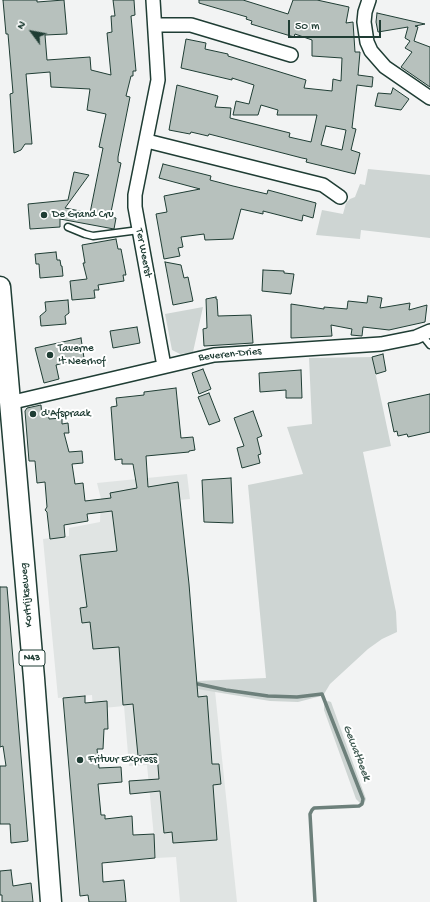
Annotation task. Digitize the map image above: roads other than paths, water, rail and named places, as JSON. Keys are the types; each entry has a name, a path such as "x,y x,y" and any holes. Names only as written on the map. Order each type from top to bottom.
{"main road":[{"name":"Kortrijkseweg","path":"0,287 7,411 34,678 51,902"}],"street":[{"name":"Ter Weerst","path":"153,0 158,80 135,195 135,207 164,366"},
{"path":"369,0 365,12 364,22 367,42 371,51 385,67 430,98"},
{"path":"155,25 191,25 291,55"},
{"path":"147,141 323,185 340,197"},
{"name":"Beveren-Dries","path":"7,411 164,366 214,355 381,344 426,333"}],"lane":[{"path":"68,227 93,236 139,230"},
{"path":"426,333 430,345"}],"waterway":[{"name":"Gewatbeek","path":"198,684 268,696 297,697 322,694 363,799 362,804 359,806 314,808 310,814 315,902"}],"place":[{"name":"De Grand Cru","path":"44,215"},
{"name":"Taverne 't Neerhof","path":"50,355"},
{"name":"d'Afspraak","path":"33,414"},
{"name":"Frituur Express","path":"80,760"}]}
